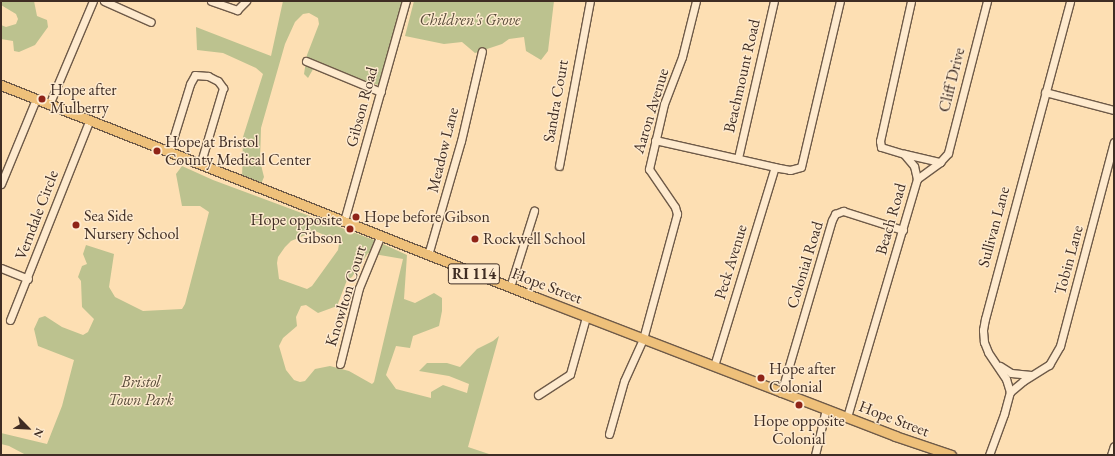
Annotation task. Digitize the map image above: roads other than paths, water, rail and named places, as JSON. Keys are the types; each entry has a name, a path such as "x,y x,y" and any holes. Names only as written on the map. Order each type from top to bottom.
{"main road":[{"name":"Hope Street","path":"1,85 510,288 781,393 950,455"}],"street":[{"path":"49,105 93,1"},
{"path":"104,1 151,22"},
{"path":"211,1 236,10 246,1"},
{"name":"Gibson Road","path":"344,221 406,1"},
{"name":"Sandra Court","path":"559,166 581,41 590,1"},
{"name":"Aaron Avenue","path":"609,434 624,382 644,339 677,211 649,169 669,88 682,57 696,1"},
{"name":"Beachmount Road","path":"738,158 774,1"},
{"path":"655,140 774,167 790,170 799,168 804,159 840,1"},
{"path":"911,1 880,141 881,147 940,162"},
{"name":"Cliff Drive","path":"917,178 940,162 946,156 950,147 987,1"},
{"name":"Sullivan Lane","path":"1010,392 1006,379 988,352 984,342 985,318 1070,1"},
{"name":"Meadow Lane","path":"428,255 461,141 482,51"},
{"path":"306,61 381,92"},
{"path":"169,152 190,84 195,75 203,74 208,76 218,81 223,88 200,165"},
{"path":"1045,92 1114,110"},
{"path":"1,184 36,99"},
{"name":"Verndale Circle","path":"10,320 28,279 89,121"},
{"name":"Tobin Lane","path":"1010,392 1023,381 1049,364 1060,346 1114,142"},
{"name":"Beach Road","path":"847,417 917,178 914,166 904,154"},
{"name":"Peck Avenue","path":"714,366 774,167"},
{"name":"Colonial Road","path":"781,393 835,214 843,210 903,230"},
{"path":"510,288 534,211"},
{"name":"Knowlton Court","path":"340,364 359,288 380,237"},
{"path":"1,268 28,279"},
{"path":"538,395 570,374 586,317"},
{"path":"997,364 1011,373 1027,376 1034,375"},
{"path":"989,455 1004,414 1010,392"},
{"path":"815,455 826,409"},
{"path":"1112,455 1114,446"}],"place":[{"name":"Hope after Mulberry","path":"42,99"},
{"name":"Hope at Bristol County Medical Center","path":"157,151"},
{"name":"Hope before Gibson","path":"356,217"},
{"name":"Sea Side Nursery School","path":"76,225"},
{"name":"Hope opposite Gibson","path":"350,229"},
{"name":"Rockwell School","path":"475,239"},
{"name":"Hope after Colonial","path":"761,378"},
{"name":"Hope opposite Colonial","path":"799,405"}],"park label":[{"name":"Children's Grove","path":"470,20"},
{"name":"Bristol Town Park","path":"141,391"}]}
